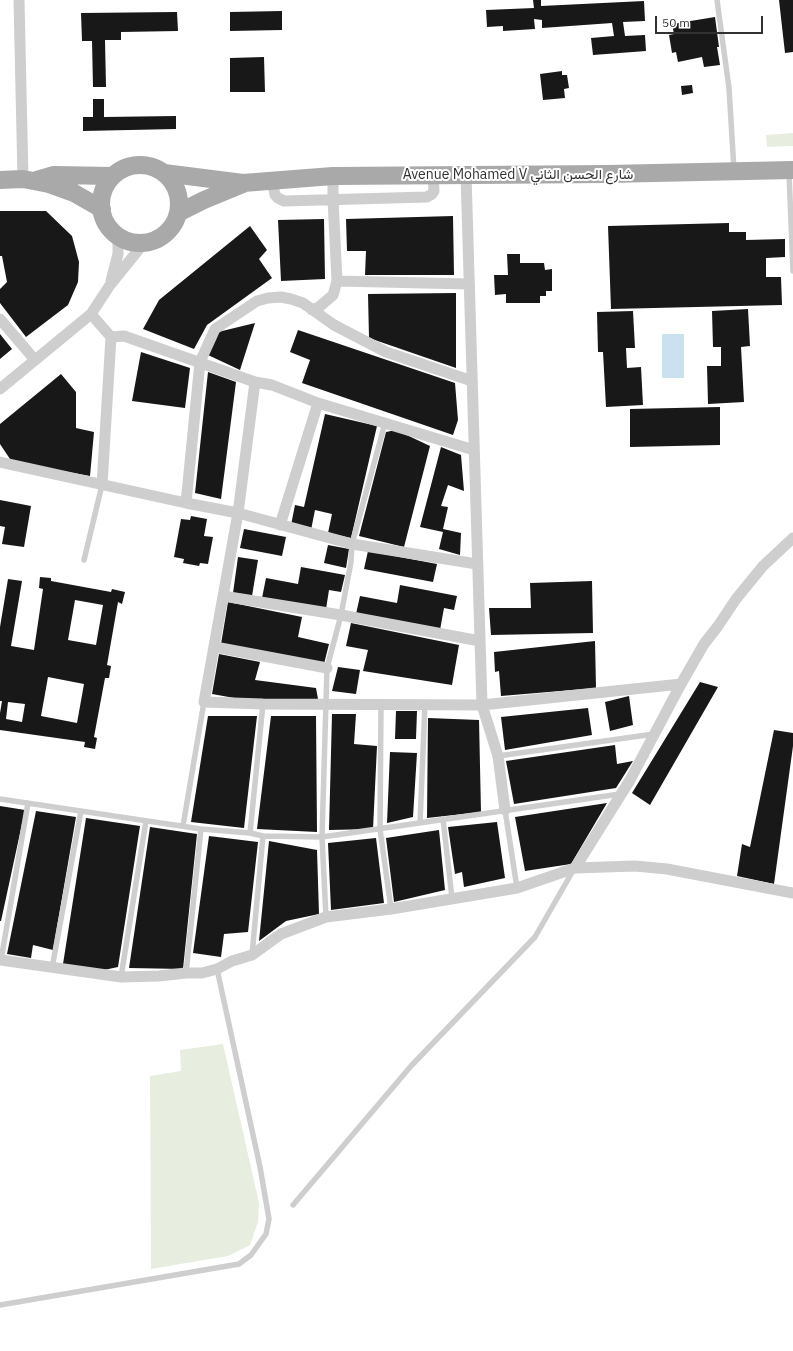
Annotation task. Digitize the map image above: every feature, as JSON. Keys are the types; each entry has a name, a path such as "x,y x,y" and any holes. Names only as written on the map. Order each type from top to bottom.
{"main road":[{"name":"Avenue Mohamed V شارع الحسن الثاني","path":"113,176 122,169 133,165 144,165 155,168 164,173 243,183 333,176 734,172 791,170"},
{"path":"113,176 106,186 102,197 102,209 107,224 118,236 126,240 144,243 156,240 166,233 174,224 178,212 179,202 177,191 172,181 164,173"},
{"path":"28,180 54,175 113,176"},
{"path":"0,180 28,180 49,184 74,193 102,209"},
{"name":"Avenue Mohamed V شارع الحسن الثاني","path":"178,212 243,183"}],"street":[{"path":"19,0 28,180"},
{"path":"272,180 274,192 280,200 427,197 434,191 433,175"},
{"path":"466,175 482,705 498,756 505,810"},
{"path":"312,310 319,307 333,295 338,281 333,176"},
{"path":"110,285 118,254 118,236"},
{"path":"0,389 91,314 110,285 144,243"},
{"path":"338,281 469,284"},
{"path":"186,503 200,362 214,329 257,301 281,297 303,303 334,325 386,352 472,381"},
{"path":"91,314 111,337 102,484"},
{"path":"0,318 35,360"},
{"path":"111,337 124,336 255,382 272,385 318,403 474,450"},
{"path":"255,382 238,513 204,702 263,704 482,705 681,684"},
{"path":"280,525 318,403"},
{"path":"0,462 238,513 352,544 477,564"},
{"path":"575,868 630,780 704,644 736,599 763,566 793,538"},
{"path":"223,596 341,615 480,641"},
{"path":"214,647 327,668"},
{"path":"1,960 121,977 202,973 217,969 232,961 252,955 281,934 326,917 391,909 517,888 575,868 636,866 667,869 793,894"}],"lane":[{"path":"717,0 729,88 734,172"},
{"path":"791,170 793,271"},
{"path":"326,917 322,837 327,668 341,615 351,562 352,544 385,423"},
{"path":"84,560 102,484"},
{"path":"183,826 204,702"},
{"path":"250,833 263,704"},
{"path":"381,704 380,829 391,909"},
{"path":"420,823 425,704"},
{"path":"498,756 654,734"},
{"path":"0,799 201,829 250,833 263,836 322,837 621,794"},
{"path":"1,960 28,803"},
{"path":"505,810 517,888"},
{"path":"52,968 81,811"},
{"path":"443,819 452,898"},
{"path":"121,977 146,821"},
{"path":"186,973 201,829"},
{"path":"252,955 263,836"},
{"path":"293,1205 411,1066 535,937 575,868"},
{"path":"0,1305 239,1264 251,1255 266,1234 269,1219 263,1181 217,969"}],"green space":[{"path":"793,133 793,146 767,147 766,135"},
{"path":"223,1044 259,1203 258,1222 250,1245 228,1256 151,1269 150,1076 181,1071 180,1050"}],"water":[{"path":"662,334 684,334 684,378 662,378"}],"building":[{"path":"533,0 541,0 541,6 644,1 645,21 623,22 625,36 645,35 646,51 593,55 591,38 614,36 612,23 542,28 542,20 534,19 535,29 503,31 503,26 487,27 486,10 534,8"},
{"path":"779,0 793,0 793,52 785,53"},
{"path":"282,11 282,30 230,31 230,12"},
{"path":"177,12 178,31 121,32 121,40 105,40 106,87 93,87 92,41 82,41 81,13"},
{"path":"715,17 720,65 704,67 702,57 678,62 676,52 672,53 669,35 674,34 672,24"},
{"path":"264,57 265,92 230,92 230,58"},
{"path":"562,71 562,75 567,75 569,88 564,89 565,98 543,100 540,74"},
{"path":"692,85 693,93 682,95 681,86"},
{"path":"93,99 104,99 104,117 176,116 176,129 83,131 83,117 93,117"},
{"path":"0,211 46,211 72,236 79,262 78,282 68,305 26,337 0,303 0,289 7,282 2,256 0,256"},
{"path":"453,216 454,275 365,275 366,251 347,251 346,219"},
{"path":"324,219 325,279 281,281 278,220"},
{"path":"729,223 729,232 746,232 746,240 785,239 785,257 766,258 766,277 781,277 782,305 611,309 608,226"},
{"path":"250,226 267,250 259,259 272,278 207,325 194,349 143,329 159,300"},
{"path":"507,254 520,254 520,263 544,263 545,270 552,269 552,291 546,291 546,296 540,296 540,303 506,303 506,294 495,295 494,275 508,275"},
{"path":"456,293 456,368 369,338 368,294"},
{"path":"748,309 750,346 741,347 744,402 708,404 707,366 721,366 721,347 713,347 712,311"},
{"path":"633,311 635,348 626,348 627,368 641,367 643,405 606,407 603,352 598,352 597,312"},
{"path":"255,323 240,370 208,355 218,332"},
{"path":"298,330 455,383 458,420 453,435 302,383 310,360 290,352"},
{"path":"0,334 12,349 0,359"},
{"path":"141,352 190,368 185,408 132,401"},
{"path":"208,372 236,382 221,499 195,493"},
{"path":"61,374 76,392 76,428 94,432 90,476 12,462 0,444 0,424"},
{"path":"720,407 720,445 630,447 630,409"},
{"path":"325,414 377,426 351,538 328,533 332,514 315,510 311,530 291,525 295,505 304,507"},
{"path":"396,430 430,446 404,547 359,536 386,432"},
{"path":"441,447 461,455 464,491 448,485 441,506 448,507 443,529 461,533 460,555 439,549 443,532 420,527"},
{"path":"0,500 31,506 24,547 2,544 5,527 0,526"},
{"path":"191,516 207,519 204,536 213,537 208,564 200,563 199,566 183,563 184,559 174,557 181,519 190,520"},
{"path":"244,529 286,537 282,556 240,548"},
{"path":"328,545 349,549 346,568 324,563"},
{"path":"368,551 437,564 433,582 364,569"},
{"path":"238,557 258,560 252,596 233,593"},
{"path":"301,567 345,575 341,592 329,590 326,609 262,598 266,578 298,584"},
{"path":"40,577 51,578 51,581 111,592 112,589 125,592 122,604 118,602 107,665 111,666 109,678 105,678 94,737 97,738 95,749 84,747 85,742 0,730 2,701 0,701 0,627 8,579 22,581 11,646 34,650 43,589 39,588","holes":["75,600 103,605 96,645 68,640","48,677 84,684 77,723 41,716","8,702 25,704 22,722 6,719"]},
{"path":"592,581 593,633 491,635 489,608 531,608 530,583"},
{"path":"400,585 457,596 454,610 444,608 440,630 356,614 360,596 397,603"},
{"path":"228,602 302,617 298,637 329,644 324,664 221,644"},
{"path":"351,623 459,645 452,685 363,671 368,650 346,646"},
{"path":"595,641 596,688 501,696 499,671 495,672 494,652"},
{"path":"219,654 260,662 255,680 316,688 318,699 257,702 212,694"},
{"path":"338,667 360,670 356,694 332,691"},
{"path":"700,682 718,687 650,805 632,793"},
{"path":"629,696 633,725 610,731 605,702"},
{"path":"588,708 592,735 505,750 501,717"},
{"path":"396,711 417,711 416,739 395,739"},
{"path":"332,714 356,714 354,744 377,746 373,829 329,830"},
{"path":"208,716 257,716 244,828 191,822"},
{"path":"271,716 316,716 317,832 257,829"},
{"path":"428,718 479,720 481,812 427,818"},
{"path":"774,730 793,733 793,746 774,884 737,876 742,844 750,847"},
{"path":"615,745 617,764 633,761 616,788 514,804 506,761"},
{"path":"390,752 417,753 413,817 387,823"},
{"path":"607,803 571,864 525,871 515,817"},
{"path":"0,806 25,810 1,921 0,921"},
{"path":"36,811 76,817 53,950 33,945 31,958 7,954"},
{"path":"86,818 140,826 118,967 104,970 63,964"},
{"path":"497,822 505,878 464,887 462,872 455,874 448,827"},
{"path":"150,827 197,834 183,969 129,968"},
{"path":"439,830 445,890 394,902 386,838"},
{"path":"209,836 258,842 248,932 224,934 221,957 193,953"},
{"path":"376,838 384,903 331,910 328,843"},
{"path":"269,841 317,850 319,914 286,921 259,941"}]}
